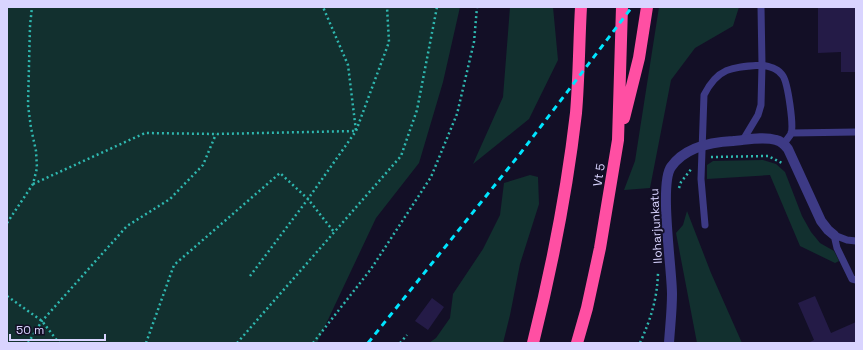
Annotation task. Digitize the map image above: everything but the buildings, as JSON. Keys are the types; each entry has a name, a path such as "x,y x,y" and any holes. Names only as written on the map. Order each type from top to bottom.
{"highway":[{"path":"573,7 576,111"},
{"path":"533,343 547,286 569,166 576,111 581,7"},
{"name":"Vt 5","path":"577,343 587,308 600,248 618,140 622,7"},
{"path":"618,140 639,58 647,7"}],"street":[{"name":"Iloharjunkatu","path":"669,343 672,294 666,182 670,168 679,158 695,148 714,142 762,139 776,140 783,144"},
{"path":"783,144 792,158 821,221 834,235"}],"lane":[{"path":"743,140 758,115 761,104 762,7"},
{"path":"704,225 701,160 704,95 710,83 720,73 738,67 762,65 774,68 783,76 789,99 791,133 783,144"},
{"path":"791,133 856,132"},
{"path":"834,235 847,240 856,241"},
{"path":"834,235 837,248 852,279 856,280"}],"path":[{"path":"7,223 33,184 37,168 36,151 28,104 30,26 32,7"},
{"path":"323,7 348,65 356,131"},
{"path":"250,276 308,199 356,131 389,42 387,7"},
{"path":"237,343 401,156 417,110 437,7"},
{"path":"313,343 371,269 431,177 458,114 474,42 477,7"},
{"path":"33,184 145,133 216,134 356,131"},
{"path":"28,343 42,321 127,226 170,199 203,165 216,134"},
{"path":"677,193 681,182 688,171 701,160 712,156 768,156 783,164"},
{"path":"146,343 174,265 280,173 308,199 334,232"},
{"path":"640,343 649,322 658,293 659,267"},
{"path":"7,296 42,321 60,343"},
{"path":"400,343 407,335"}],"green space":[{"path":"7,7 460,7 443,82 419,163 376,218 317,343 7,343"},
{"path":"510,7 553,7 558,60 529,119 473,164 503,97"},
{"path":"659,7 739,7 733,26 695,48 671,80 650,188 624,190 635,161"},
{"path":"763,160 776,164 785,172 802,216 811,232 820,243 834,251 839,261 835,263 800,246 770,175 707,179 707,165 713,161"},
{"path":"530,175 538,177 539,204 520,264 503,343 429,343 436,338 450,318 453,294 483,249 500,215 504,183"},
{"path":"687,211 711,273 742,343 697,343 676,233 683,225"}],"railway":[{"path":"368,343 519,155 632,7"}]}
